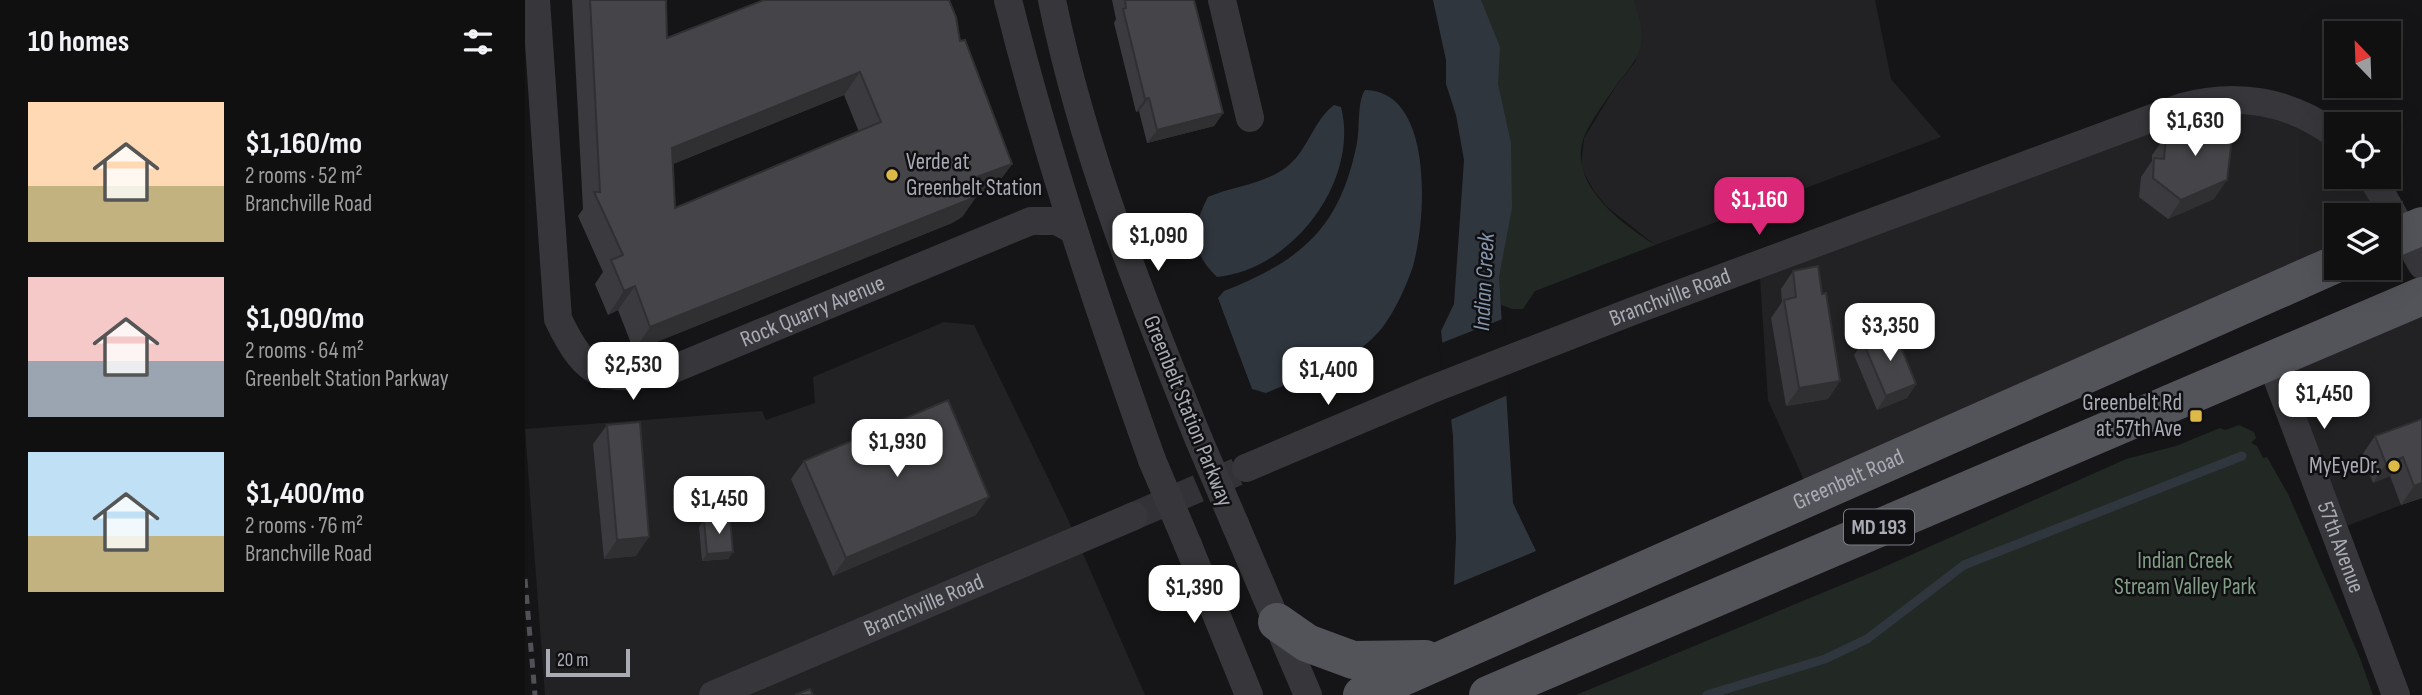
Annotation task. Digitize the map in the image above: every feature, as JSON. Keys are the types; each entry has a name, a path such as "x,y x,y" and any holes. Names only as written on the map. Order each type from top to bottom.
{"main road":[{"name":"Greenbelt Road","path":"1361,695 2324,269"},
{"name":"MD 193","path":"1488,695 2422,296"},
{"path":"1277,622 1307,643 1353,660 1441,659"}],"street":[{"name":"Rock Quarry Avenue","path":"536,0 558,319 570,345 587,365 607,376 632,377 671,370 1031,221 1057,221 1073,230"},
{"name":"Greenbelt Station Parkway","path":"1008,0 1029,86 1073,230 1152,460 1249,695"},
{"name":"Greenbelt Station Parkway","path":"1052,0 1070,80 1099,178 1133,275 1199,440 1308,695"},
{"path":"1222,0 1250,118"},
{"name":"Branchville Road","path":"1246,468 1525,353 1877,219 2206,101 2254,100 2277,105 2324,126"},
{"path":"2379,189 2409,241"},
{"name":"57th Avenue","path":"2270,359 2396,695"},
{"name":"Branchville Road","path":"713,695 1134,516"}],"shaded area":[{"path":"1634,0 1875,0 1891,79 1941,137 1655,245 1606,206 1581,167 1584,138 1616,86 1635,62 1642,38"},
{"path":"2206,101 2324,132 2324,189 2377,189 2384,203 2324,203 2324,269 1812,498 1768,400 1759,263"},
{"path":"2422,296 2422,497 2336,530 2270,359"},
{"path":"944,322 974,325 1066,515 1145,695 545,695 525,429 762,411 766,420 815,403 813,377"}],"green space":[{"path":"1466,0 1634,0 1641,27 1639,51 1590,124 1581,154 1583,171 1600,200 1613,214 1655,245 1535,291 1523,309 1512,309 1479,297"},
{"name":"Indian Creek Stream Valley Park","path":"2239,425 2254,432 2256,438 2251,443 2257,446 2263,458 2267,457 2288,494 2360,658 2373,695 1576,695 1875,571 2126,459 2176,446 2220,428 2225,430"}],"water":[{"name":"Indian Creek","path":"1433,0 1481,0 1500,47 1498,84 1511,143 1512,208 1499,277 1513,503 1536,551 1454,585 1456,538 1453,436 1441,331 1454,304 1464,160 1456,115 1446,84 1446,60"},
{"path":"1365,90 1388,96 1404,112 1414,134 1422,191 1418,246 1410,274 1387,322 1358,351 1266,393 1252,389 1218,298 1224,291 1275,267 1296,253 1328,219 1350,172"},
{"path":"1334,105 1341,107 1344,135 1340,164 1330,191 1314,217 1294,240 1271,258 1245,271 1217,277 1202,258 1196,239 1199,219 1208,197 1261,181 1289,165 1321,118"}],"pier":[{"path":"1505,318 1510,394 1448,421 1439,344"}],"building":[{"name":"Verde at Greenbelt Station","path":"590,0 666,0 667,38 764,0 949,0 956,17 960,41 965,40 1012,164 971,179 978,193 968,200 650,327 635,286 624,291 611,260 623,255 594,192 600,192","holes":["860,72 881,122 675,208 672,148"]},
{"path":"1125,0 1194,0 1223,113 1157,130 1149,98 1145,99 1123,9 1126,8"},
{"path":"2213,115 2233,130 2227,180 2181,200 2153,178 2154,158 2164,159 2166,136"},
{"path":"1818,266 1822,294 1826,293 1840,381 1799,388 1784,300 1796,297 1793,271"},
{"path":"1894,330 1916,384 1886,396 1863,342"},
{"path":"948,400 989,497 846,558 804,461"},
{"path":"2422,419 2422,483 2414,486 2403,457 2386,464 2375,436"},
{"path":"640,422 649,537 617,540 607,425"},
{"path":"730,518 733,552 707,554 704,520"},
{"path":"810,689 813,695 795,695"}],"waterway":[{"path":"1707,695 1825,659 1867,639 1964,565 2242,456"}],"tunnel":[{"path":"1134,516 1246,468"}],"railway":[{"path":"525,579 535,695"}],"place":[{"name":"Verde at Greenbelt Station","path":"892,175"},
{"name":"Greenbelt Rd at 57th Ave","path":"2196,416"},
{"name":"MyEyeDr.","path":"2394,466"}]}
